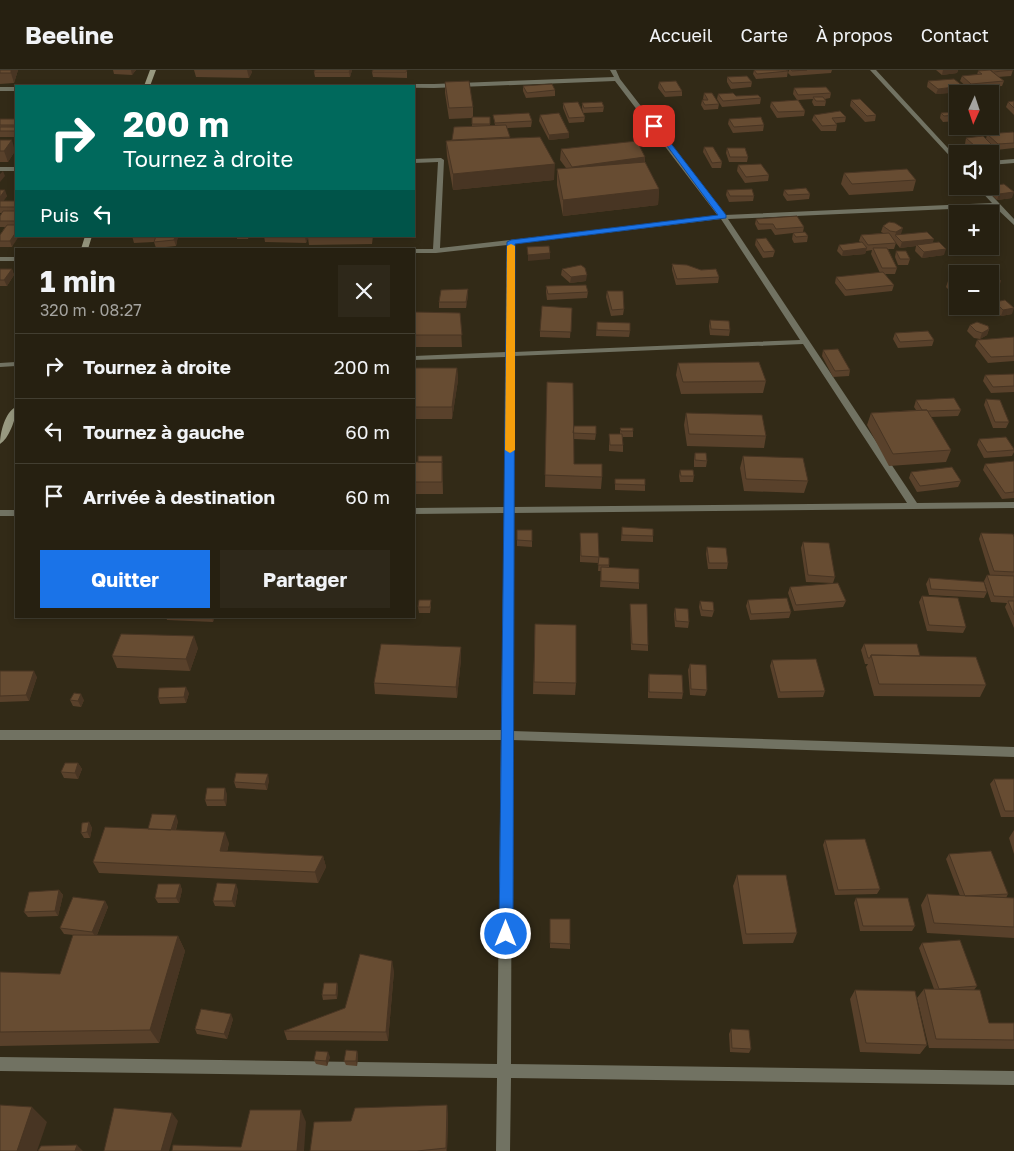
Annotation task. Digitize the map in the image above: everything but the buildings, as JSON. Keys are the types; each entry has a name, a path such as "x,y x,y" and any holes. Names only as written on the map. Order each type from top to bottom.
{"main road":[{"path":"147,85 153,70"},
{"path":"0,441 15,412"}],"street":[{"path":"613,70 617,79 723,217 914,506"},
{"path":"873,70 949,153"},
{"path":"415,86 617,79"},
{"path":"0,89 15,89"},
{"path":"415,161 441,160 436,251"},
{"path":"999,162 1014,161"},
{"path":"0,169 15,169"},
{"path":"987,195 996,205"},
{"path":"415,251 436,251 723,217 949,208"},
{"path":"999,208 1014,224"},
{"path":"503,1151 511,242"},
{"path":"0,259 15,259"},
{"path":"415,358 806,342"},
{"path":"0,364 15,364"},
{"path":"415,511 1014,505"},
{"path":"0,513 15,513"},
{"path":"0,735 507,735 1014,752"},
{"path":"0,1064 505,1073 1014,1078"}],"slow traffic":[{"path":"510,450 511,246"}],"route":[{"path":"506,934 511,242 723,217 654,126"}]}
